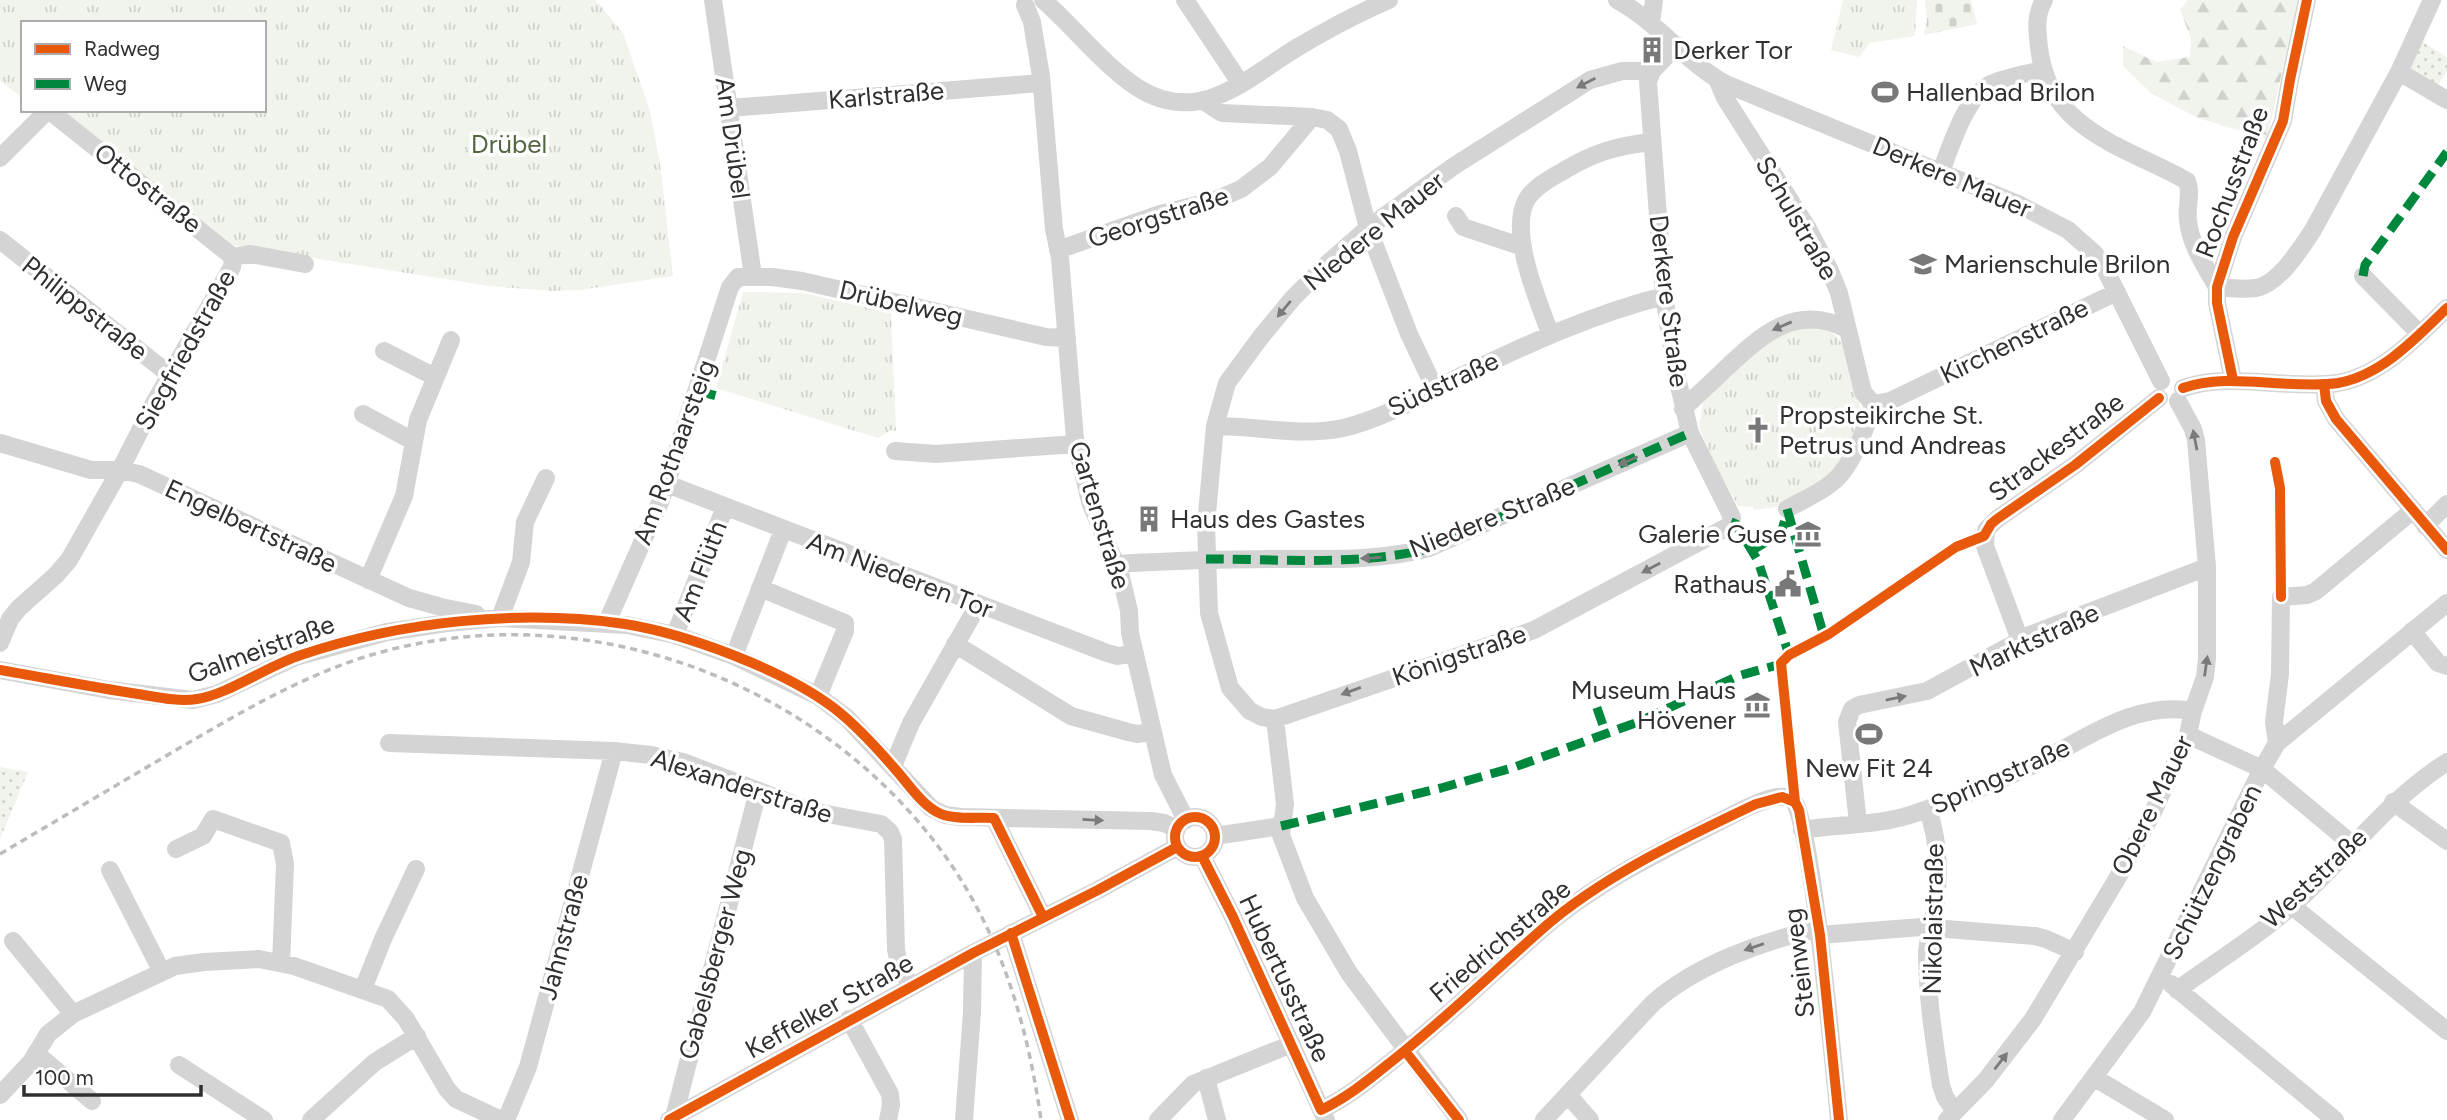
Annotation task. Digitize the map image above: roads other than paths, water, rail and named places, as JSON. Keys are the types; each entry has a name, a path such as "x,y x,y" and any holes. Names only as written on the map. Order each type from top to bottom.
{"street":[{"name":"Am Drübel","path":"713,0 753,276"},
{"path":"1185,0 1241,84"},
{"path":"1032,1 1069,24 1120,74 1143,90 1175,102 1203,101 1219,96 1297,48 1389,0"},
{"path":"1651,23 1654,0"},
{"path":"2044,0 2037,16 2042,70 2056,96 2080,123 2110,143 2187,181 2190,190 2187,217 2190,233 2217,287 2247,289 2260,287 2272,280 2297,253 2313,230 2399,72 2432,0"},
{"name":"Rochusstraße","path":"2233,380 2217,303 2217,287 2233,237 2283,121 2307,0"},
{"name":"Gartenstraße","path":"1032,1 1043,33 1045,58 1041,80"},
{"name":"Gartenstraße","path":"1032,1 1076,444 1088,494 1116,564 1129,611 1152,732 1180,832"},
{"name":"Derkere Mauer","path":"1621,2 1651,23 1717,79 2035,212 2076,236 2098,258 2160,390"},
{"path":"1043,33 1052,22 1069,24"},
{"path":"1652,71 1677,45"},
{"name":"Niedere Mauer","path":"1275,719 1250,711 1228,684 1209,613 1206,559 1208,490 1215,426 1227,383 1245,357 1301,290 1368,228 1454,166 1582,84 1608,74 1633,70 1652,71"},
{"path":"1941,172 1966,113 1980,92 1999,81 2042,70"},
{"name":"Derkere Straße","path":"1652,71 1648,82 1651,142 1664,296 1683,409 1690,433 1730,513 1731,522"},
{"path":"2399,72 2447,100"},
{"name":"Schulstraße","path":"1717,79 1725,98 1818,248 1838,288 1863,392 1873,404"},
{"name":"Karlstraße","path":"730,108 1041,80"},
{"path":"1203,101 1215,110 1231,115 1311,117 1332,121 1342,135 1368,228 1409,334 1435,389"},
{"name":"Ottostraße","path":"0,158 44,114 51,112 233,257"},
{"name":"Georgstraße","path":"1058,250 1241,190 1270,167 1311,117"},
{"path":"1550,334 1528,274 1523,247 1523,208 1535,190 1597,152 1651,142"},
{"path":"1456,216 1462,227 1523,247"},
{"name":"Philippstraße","path":"0,240 170,375"},
{"name":"Siegfriedstraße","path":"0,643 10,619 19,608 69,560 232,267 233,257 255,254 305,264"},
{"name":"Drübelweg","path":"735,279 753,276 819,284 1045,337 1067,338"},
{"path":"2362,276 2420,334"},
{"name":"Am Rothaarsteig","path":"607,622 659,508 735,279"},
{"name":"Kirchenstraße","path":"1873,404 1890,401 2116,292"},
{"name":"Südstraße","path":"1215,426 1297,431 1332,430 1367,420 1550,334 1612,310 1664,296"},
{"path":"2160,390 2168,404 2205,382 2233,380 2324,384 2351,380 2389,360 2447,308"},
{"path":"1683,409 1761,336 1782,325 1798,320 1821,320 1847,329"},
{"path":"368,580 404,496 418,420 451,340"},
{"path":"384,351 435,377"},
{"path":"2324,384 2326,401 2332,413 2447,550"},
{"name":"Strackestraße","path":"2020,640 1984,546 1984,536 1990,524 2075,465 2160,390"},
{"name":"Obere Mauer","path":"1951,1115 1986,1080 2034,1019 2075,952 2153,812 2188,735 2205,677 2207,567 2196,440 2180,395"},
{"path":"1787,509 1832,483 1839,476 1865,432 1873,404"},
{"path":"363,414 413,441"},
{"name":"Niedere Straße","path":"1116,564 1206,559 1375,558 1428,549 1690,433"},
{"name":"Engelbertstraße","path":"0,443 91,470 120,470 139,474 410,598 500,618"},
{"path":"895,451 936,454 1076,444"},
{"path":"500,618 521,562 525,522 546,478"},
{"name":"Am Niederen Tor","path":"667,484 1113,655 1135,653"},
{"path":"2425,526 2447,504"},
{"name":"Am Flüth","path":"675,635 725,507"},
{"path":"2277,743 2274,722 2280,674 2281,597 2306,595 2316,591 2412,511"},
{"name":"Königstraße","path":"1275,719 1534,630 1725,528 1731,522"},
{"path":"734,656 783,530"},
{"name":"Marktstraße","path":"1858,823 1847,722 1852,709 1858,705 1933,689 2020,640 2207,567"},
{"path":"760,588 845,623 845,631 818,696"},
{"path":"2277,743 2447,603"},
{"path":"893,766 907,732 978,605"},
{"name":"Galmeistraße","path":"0,670 115,691 192,700 217,694 286,660 338,644 416,627 500,618 607,622 675,635 734,656 818,696 847,718 922,800 939,813 994,818 1161,822 1180,832"},
{"path":"2412,631 2438,663 2447,666"},
{"path":"956,644 1070,716 1128,732 1152,732"},
{"name":"Springstraße","path":"1802,830 1887,821 1928,809 2022,770 2135,715 2163,709 2193,711"},
{"path":"1275,719 1285,804 1281,826 1284,843 1312,913 1349,973 1459,1120"},
{"path":"2188,735 2262,769 2352,844"},
{"name":"Alexanderstraße","path":"390,743 614,751 673,759 811,811 881,824 890,832 893,846 896,955 911,987"},
{"name":"Schützengraben","path":"2062,1120 2142,1012 2277,743"},
{"name":"Jahnstraße","path":"503,1120 528,1067 614,751"},
{"name":"Weststraße","path":"2177,990 2291,906 2393,802 2447,762"},
{"name":"Gabelsberger Weg","path":"671,1119 758,791"},
{"name":"Friedrichstraße","path":"1323,1115 1464,1002 1542,929 1606,883 1647,859 1756,804 1782,797 1795,802"},
{"name":"Steinweg","path":"1795,802 1799,810 1820,932 1839,1120"},
{"path":"2393,802 2447,841"},
{"name":"Nikolaistraße","path":"1928,809 1936,834 1938,852 1935,905 1927,950 1932,1022 1941,1085 1951,1115"},
{"path":"1195,817 1210,824 1215,836 1212,848 1202,856 1190,857 1180,832 1195,817"},
{"path":"994,818 1043,917"},
{"path":"176,849 203,836 213,819 281,843 285,864 281,963"},
{"path":"1215,836 1281,826"},
{"name":"Keffelker Straße","path":"671,1119 849,1019 1098,890 1180,832"},
{"name":"Hubertusstraße","path":"1202,856 1233,917 1323,1115"},
{"path":"363,989 416,869"},
{"path":"110,870 162,972"},
{"path":"2291,906 2447,1031"},
{"path":"1544,1120 1666,992 1730,956 1784,938 1820,932 1931,927 2035,936 2075,952"},
{"path":"1011,933 1070,1120"},
{"path":"13,941 73,1014"},
{"path":"964,1120 972,1012 973,953"},
{"path":"0,1095 31,1062 48,1034 73,1014 162,972 195,962 249,959 281,963 363,989 394,1004 456,1099 503,1120"},
{"path":"2161,976 2332,1119"},
{"path":"849,1019 890,1094 888,1120"},
{"path":"311,1120 375,1062 417,1036"},
{"path":"1158,1120 1189,1087 1292,1044"},
{"path":"36,1053 92,1101"},
{"path":"179,1065 264,1120"},
{"path":"1206,1078 1217,1120"},
{"path":"2095,1078 2165,1120"},
{"path":"1567,1095 1590,1120"}],"railway":[{"path":"0,854 246,710 295,685 371,655 451,638 532,635 613,645 691,666 766,699 834,743 896,797 948,860 967,890 998,952 1029,1051 1041,1120"}],"place":[{"name":"Derker Tor","path":"1652,50"},
{"name":"Hallenbad Brilon","path":"1885,92"},
{"name":"Marienschule Brilon","path":"1923,264"},
{"name":"Propsteikirche St. Petrus und Andreas","path":"1758,430"},
{"name":"Haus des Gastes","path":"1149,519"},
{"name":"Galerie Guse","path":"1808,534"},
{"name":"Rathaus","path":"1788,584"},
{"name":"Museum Haus Hövener","path":"1757,705"},
{"name":"New Fit 24","path":"1869,734"}],"park label":[{"name":"Drübel","path":"509,144"}]}
